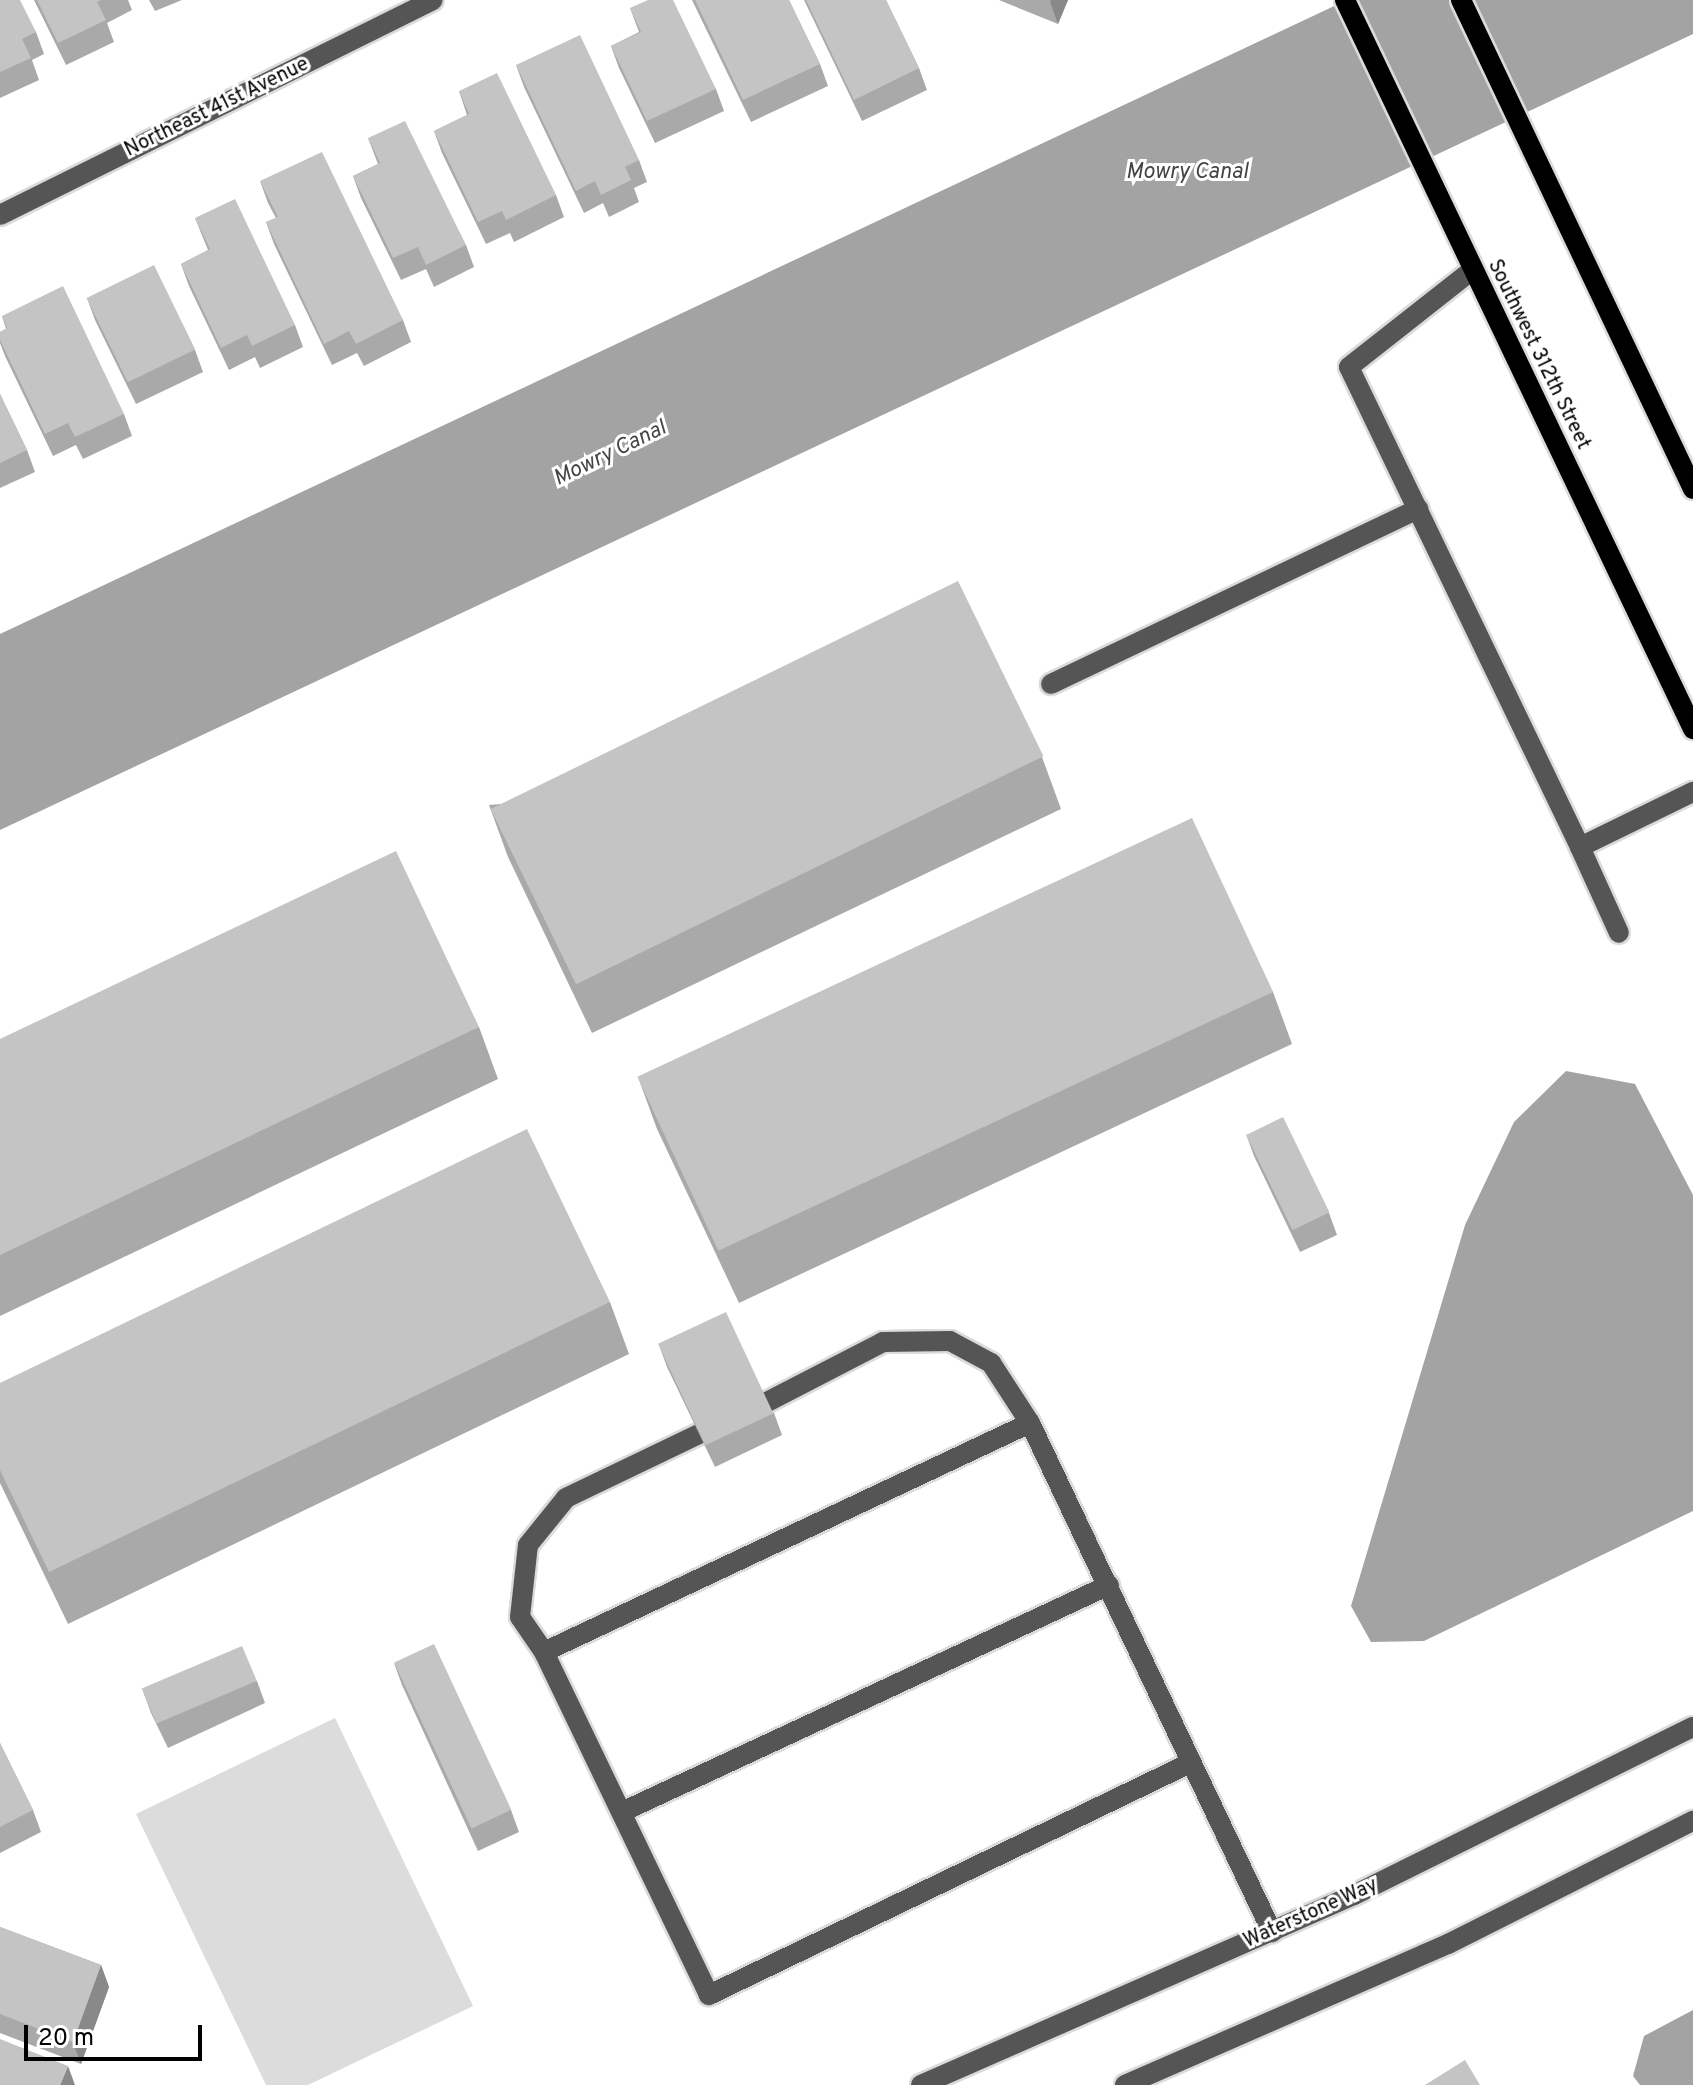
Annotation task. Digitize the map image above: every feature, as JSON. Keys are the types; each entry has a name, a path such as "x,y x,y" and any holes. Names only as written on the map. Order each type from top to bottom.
{"main road":[{"name":"Southwest 312th Street","path":"1345,0 1447,221 1693,729"},
{"path":"1461,0 1541,175 1693,489"}],"street":[{"name":"Northeast 41st Avenue","path":"0,215 433,0"},
{"path":"1471,271 1349,367 1619,933"},
{"path":"1051,684 1418,509"},
{"path":"1580,847 1693,792"},
{"path":"767,1402 883,1342 950,1341 991,1363 1030,1423 1109,1585 1188,1764 1272,1932"},
{"path":"544,1652 1030,1423"},
{"path":"699,1434 566,1498 528,1545 520,1617 544,1652 624,1811 709,1995 1188,1764"},
{"path":"624,1811 1109,1585"},
{"name":"Waterstone Way","path":"921,2085 1272,1932 1693,1727"},
{"path":"1125,2085 1448,1944 1693,1821"}],"shaded area":[{"path":"335,1718 473,2006 308,2085 266,2085 136,1814"}],"water":[{"name":"Mowry Canal","path":"1347,0 1693,0 1693,34 0,830 0,634"},
{"path":"1566,1071 1635,1084 1693,1195 1693,1511 1424,1641 1371,1642 1351,1606 1465,1225 1514,1122"},
{"path":"1693,2010 1693,2085 1640,2085 1633,2076 1644,2036"}],"building":[{"path":"0,0 20,0 36,32 22,39 31,58 0,72"},
{"path":"37,0 101,0 97,2 106,20 58,43"},
{"path":"648,0 673,0 716,89 647,121 611,46 641,32 630,8"},
{"path":"695,0 789,0 820,64 743,100"},
{"path":"806,0 886,0 919,68 854,100"},
{"path":"580,35 639,160 625,167 631,180 601,195 595,181 576,191 516,65"},
{"path":"497,73 556,195 506,220 502,211 478,222 434,131 469,114 459,91"},
{"path":"405,121 466,245 426,265 418,247 393,258 353,176 380,163 368,138"},
{"path":"322,152 403,320 356,344 349,331 324,344 266,222 278,217 260,181"},
{"path":"235,199 295,325 252,346 247,335 221,348 181,264 210,249 195,218"},
{"path":"154,265 195,349 128,382 87,298"},
{"path":"63,286 124,414 75,437 68,423 45,434 0,340 0,332 7,328 2,316"},
{"path":"0,394 27,450 0,463"},
{"path":"958,581 1043,756 576,984 491,809"},
{"path":"1192,818 1273,992 718,1251 637,1077"},
{"path":"396,851 479,1027 0,1255 0,1039"},
{"path":"1283,1117 1329,1212 1293,1230 1246,1135"},
{"path":"527,1129 610,1302 49,1572 0,1470 0,1383"},
{"path":"726,1312 773,1414 705,1445 658,1344"},
{"path":"434,1644 511,1810 471,1828 394,1663"},
{"path":"242,1646 257,1681 157,1724 142,1689"},
{"path":"0,1743 33,1810 0,1827"},
{"path":"0,1927 101,1965 73,2042 0,2014"},
{"path":"0,2039 68,2066 60,2085 0,2085"},
{"path":"1465,2060 1480,2085 1425,2085"}]}
